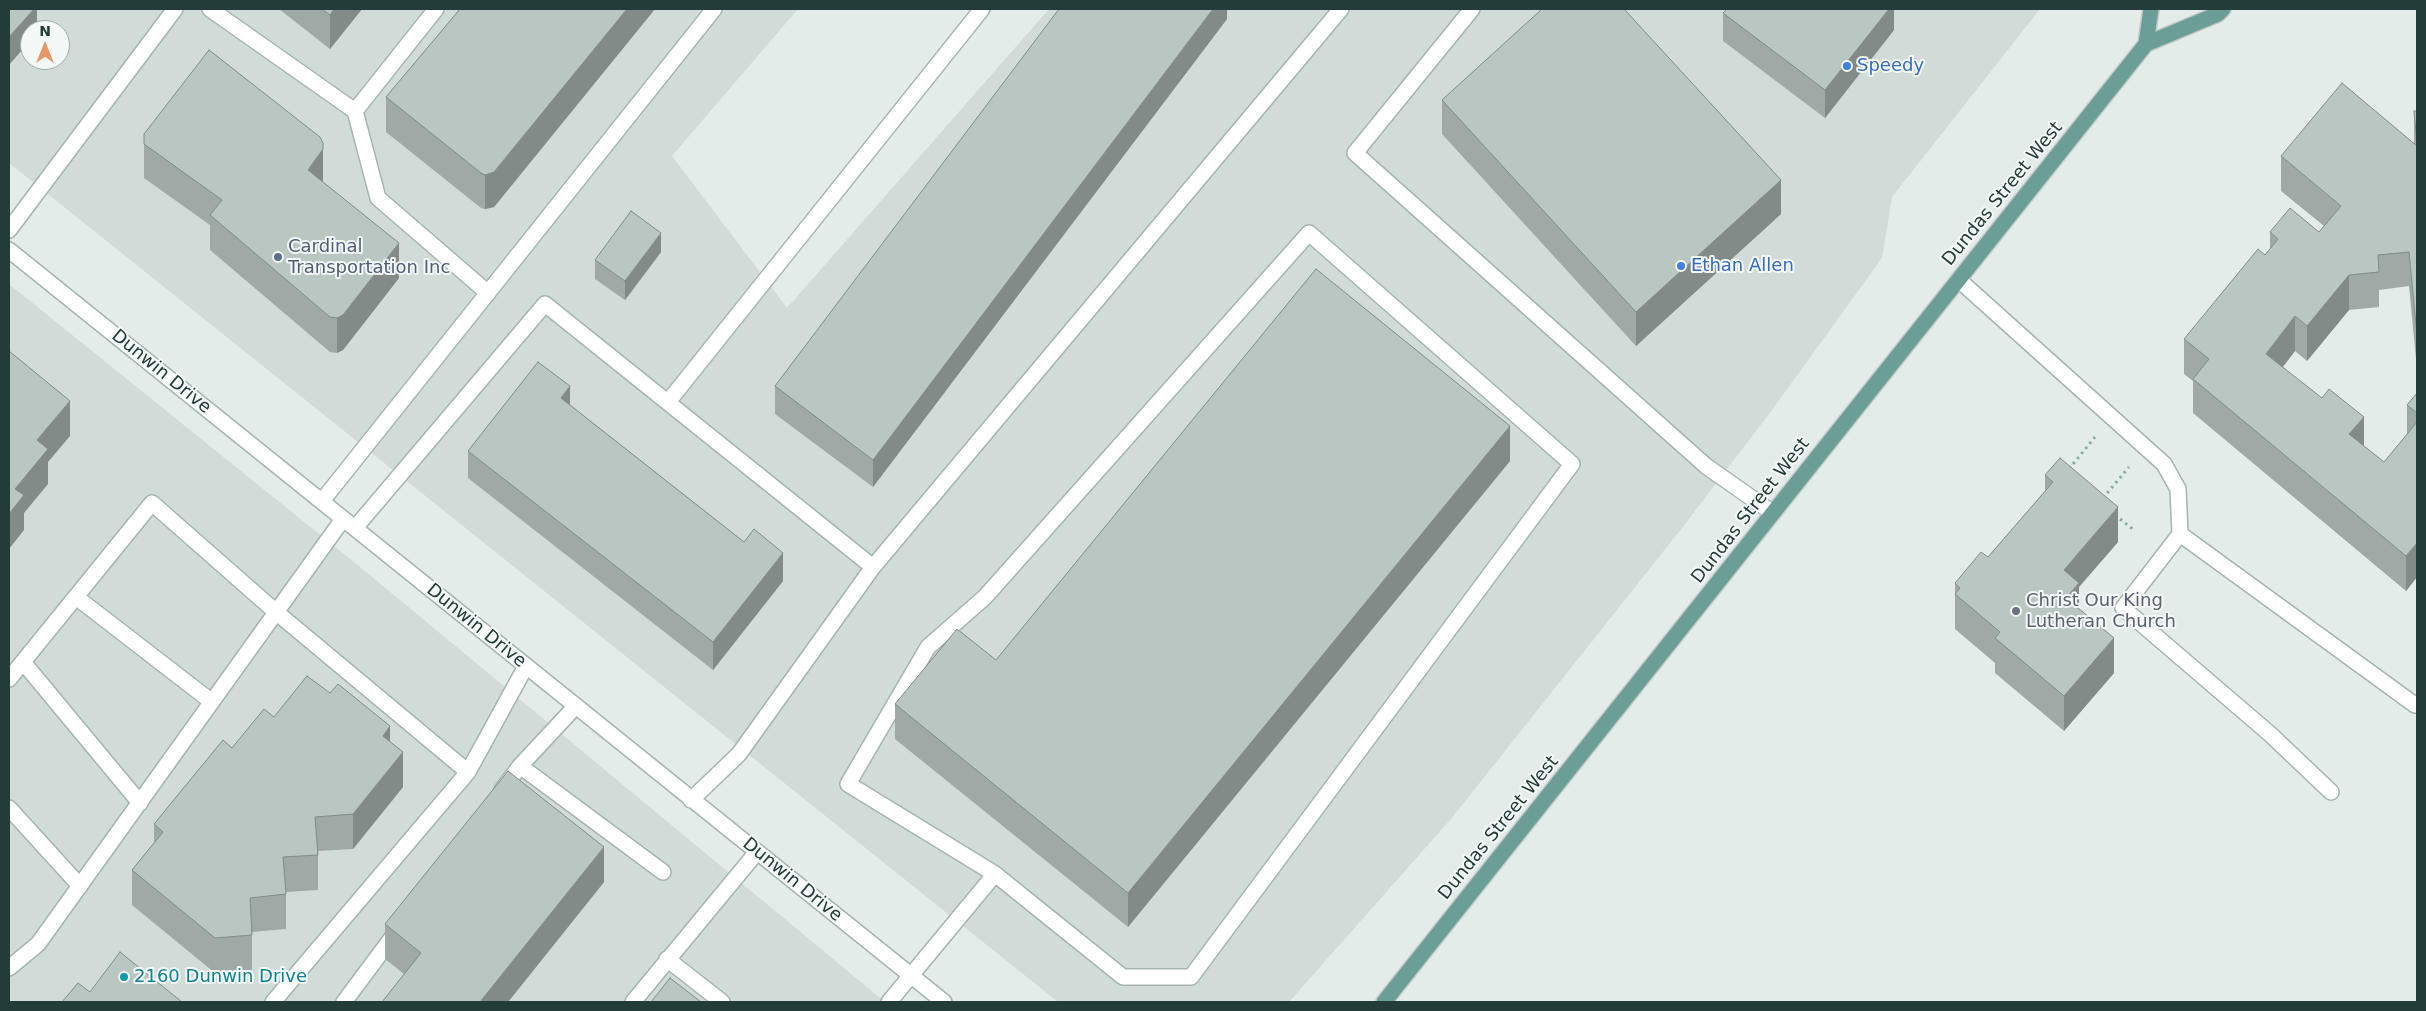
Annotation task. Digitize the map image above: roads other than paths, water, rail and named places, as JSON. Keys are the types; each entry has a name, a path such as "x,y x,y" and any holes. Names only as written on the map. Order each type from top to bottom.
{"main road":[{"path":"2146,44 2151,9"},
{"name":"Dundas Street West","path":"1384,1002 2146,44 2218,14 2223,9"}],"street":[{"path":"9,230 175,9"},
{"path":"210,9 355,111 378,198 488,292"},
{"path":"355,111 436,9"},
{"path":"322,502 714,9"},
{"path":"668,402 982,9"},
{"path":"691,800 739,754 873,567 1341,9"},
{"path":"1472,9 1355,153 1706,466 1773,513"},
{"path":"1309,233 1572,464 1191,978 1123,978 995,874 848,784 928,647 985,597 1309,233"},
{"name":"Dunwin Drive","path":"9,250 944,1002"},
{"path":"1959,280 2111,417 2146,446 2164,464 2178,489 2180,534 2123,608 2270,734 2331,792"},
{"path":"9,968 38,944 276,612 349,524 545,304 873,567"},
{"path":"9,679 152,503 276,612 468,772"},
{"path":"2180,534 2415,705"},
{"path":"76,597 212,702"},
{"path":"23,662 140,803"},
{"path":"273,1002 468,772 526,666"},
{"path":"490,805 520,766 575,707"},
{"path":"520,766 663,872"},
{"path":"9,808 80,886"},
{"path":"633,1002 666,959 757,852"},
{"path":"889,1002 995,874"},
{"path":"344,1002 409,916"},
{"path":"666,959 722,1002"}],"place":[{"name":"Speedy","path":"1847,66"},
{"name":"Cardinal Transportation Inc","path":"278,257"},
{"name":"Ethan Allen","path":"1681,266"},
{"name":"Christ Our King Lutheran Church","path":"2016,611"},
{"name":"2160 Dunwin Drive","path":"124,977"}]}
